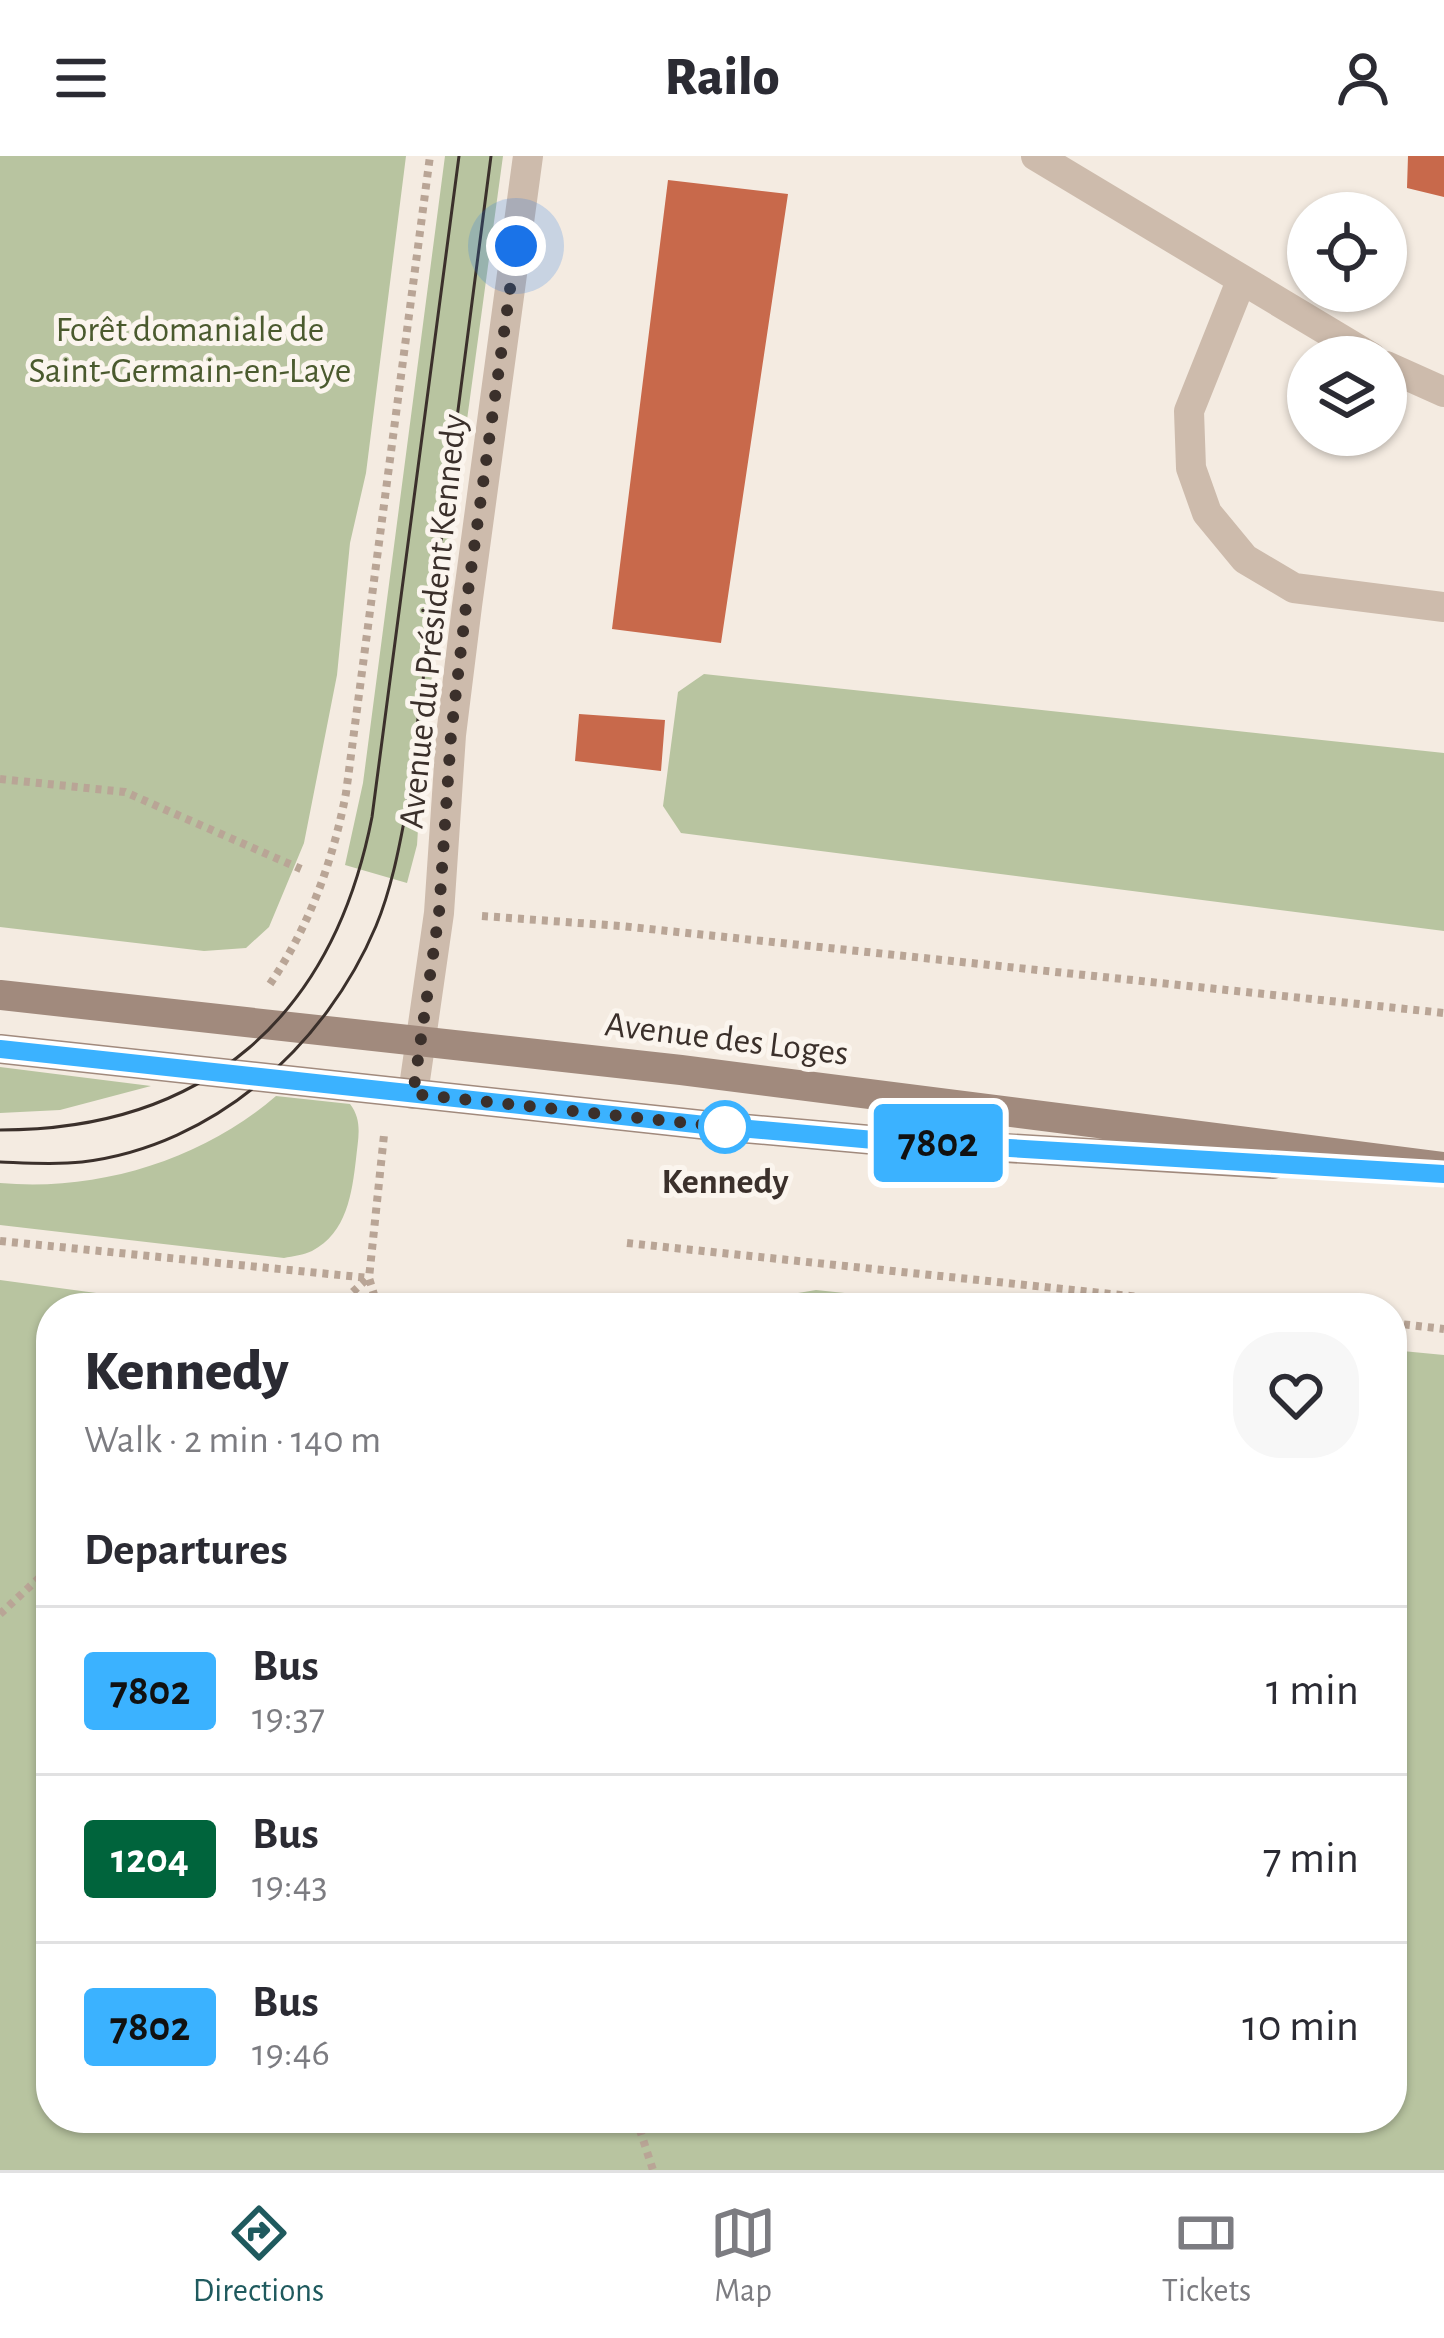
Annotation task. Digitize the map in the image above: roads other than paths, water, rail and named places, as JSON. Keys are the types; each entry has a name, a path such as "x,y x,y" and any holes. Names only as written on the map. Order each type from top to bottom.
{"main road":[{"name":"Avenue des Loges","path":"0,995 880,1094 1444,1171"},
{"name":"Avenue des Loges","path":"0,1049 874,1140 1444,1171"}],"street":[{"name":"Avenue du Président Kennedy","path":"401,1093 421,1040 439,913 451,735 466,606 528,156"},
{"path":"1036,156 1336,336"},
{"path":"1241,280 1189,411 1191,468 1207,513 1245,559 1294,587 1444,607"},
{"path":"1407,375 1444,392"}],"tram line":[{"path":"0,1130 73,1125 139,1109 198,1084 248,1049 291,1004 326,950 353,888 372,817 459,156"},
{"path":"0,1162 72,1163 131,1152 220,1112 260,1083 328,1011 376,926 406,811 491,156"}],"place":[{"name":"Kennedy","path":"725,1127"}],"park label":[{"name":"Forêt domaniale de Saint-Germain-en-Laye","path":"190,348"}]}
